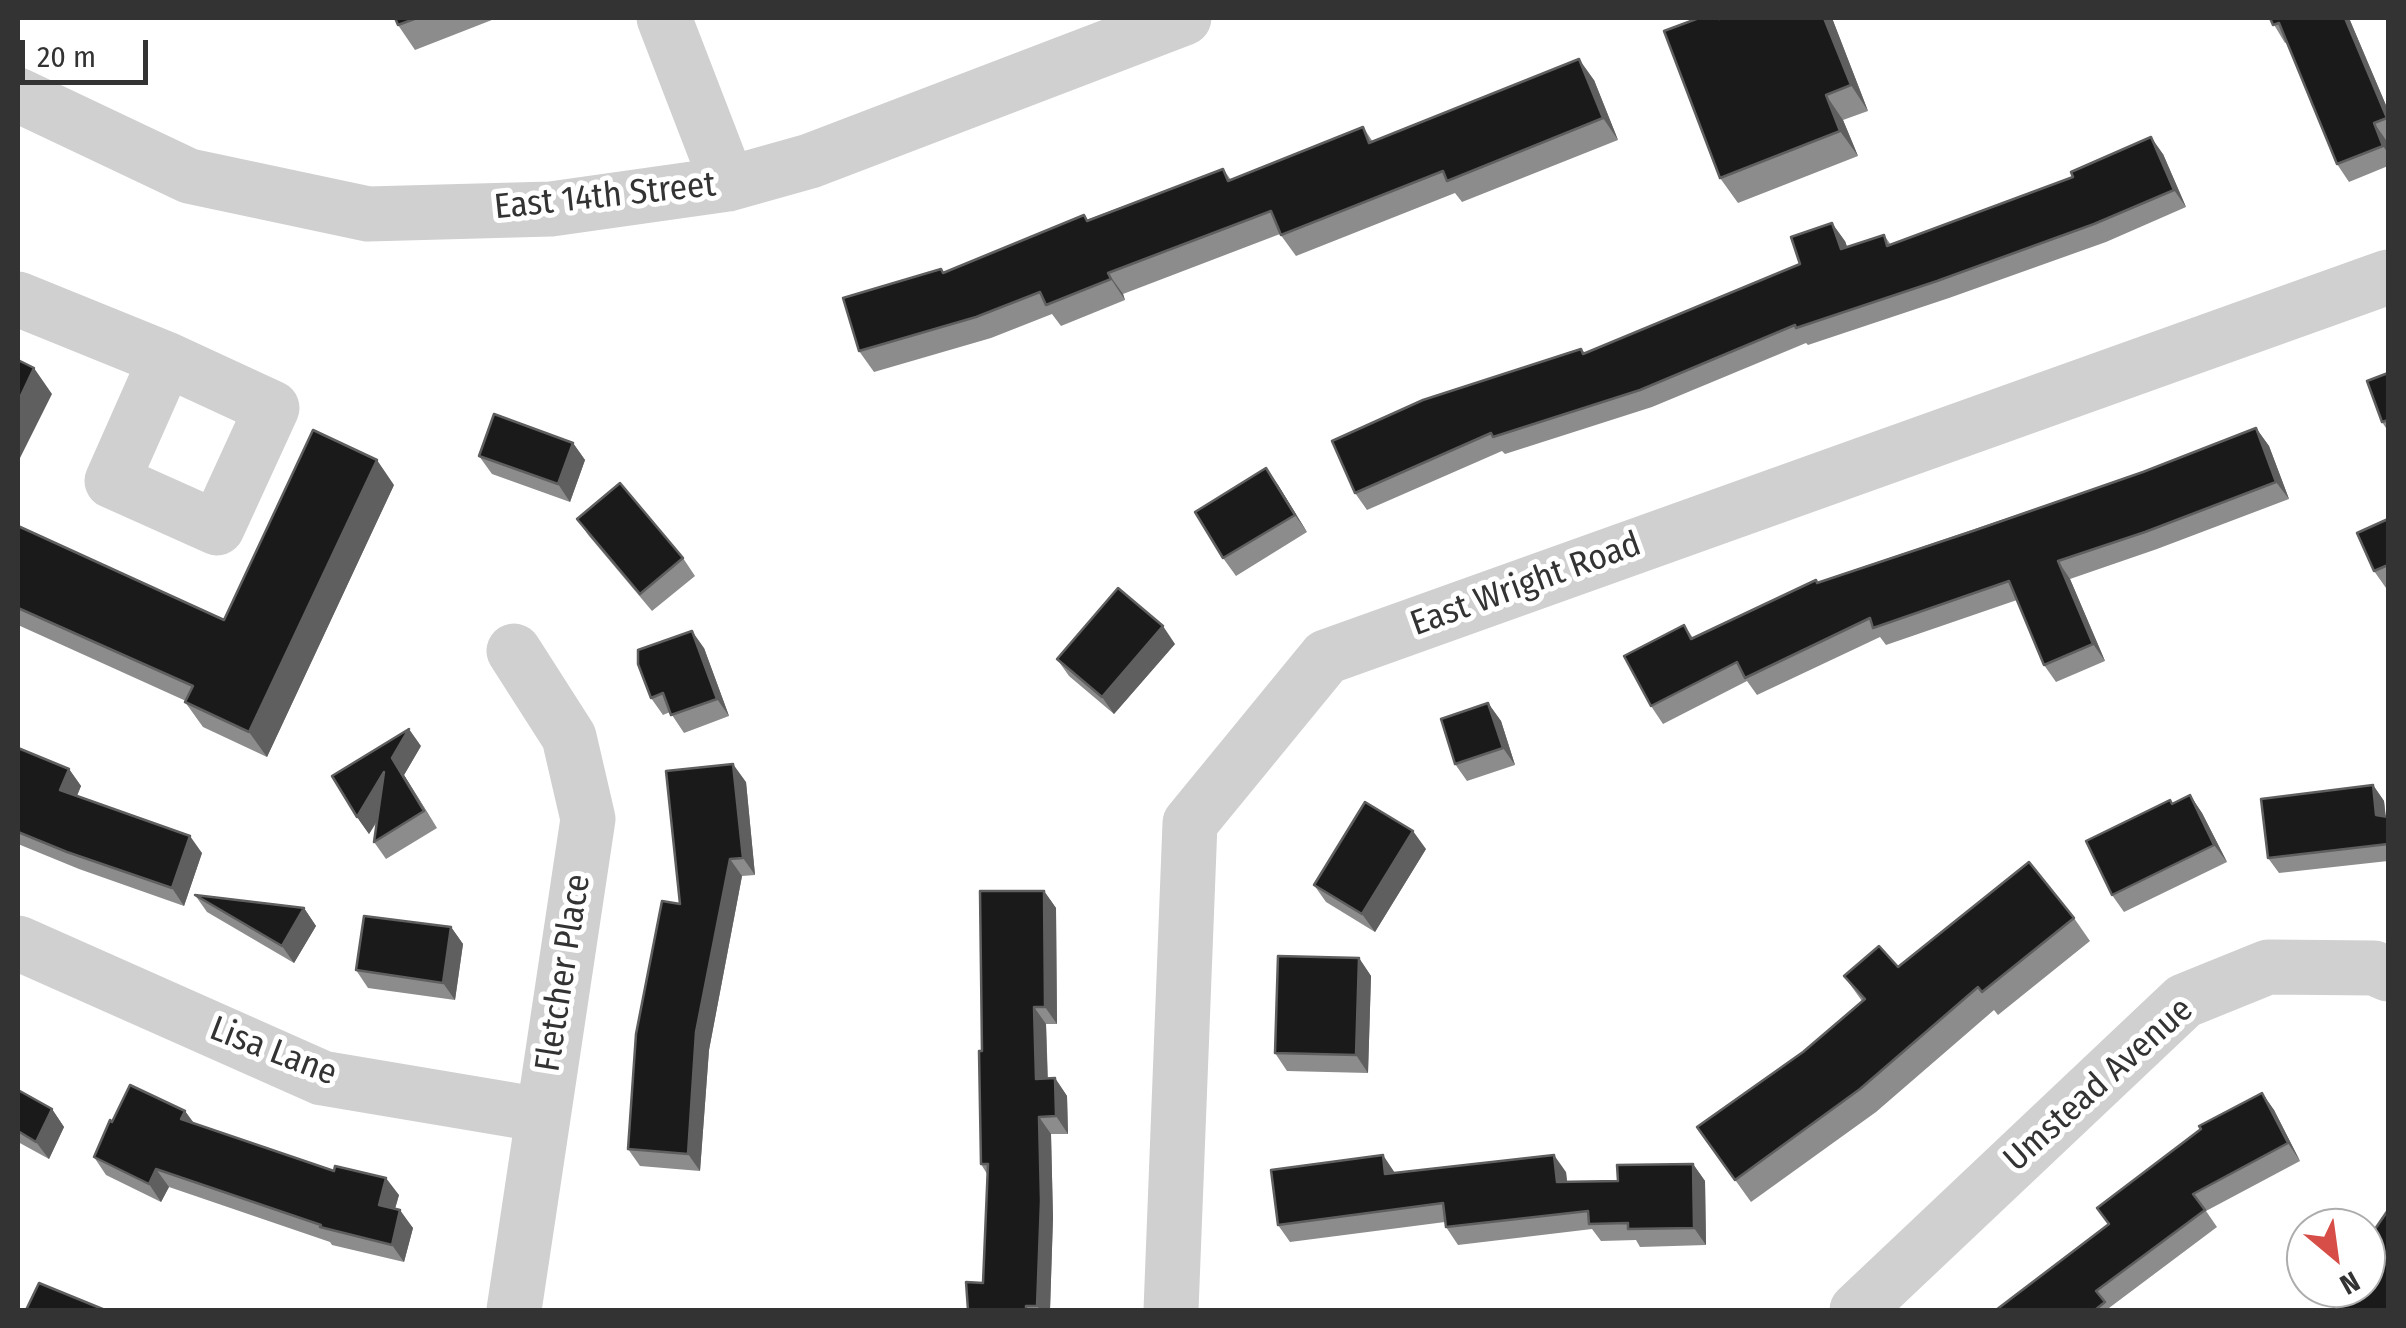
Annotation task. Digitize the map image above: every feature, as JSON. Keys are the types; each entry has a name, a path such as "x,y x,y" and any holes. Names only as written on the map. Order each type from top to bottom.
{"street":[{"path":"664,18 728,184"},
{"name":"East 14th Street","path":"18,95 189,176 368,214 551,209 728,184 810,162 1184,18"},
{"name":"East Wright Road","path":"1170,1310 1190,823 1326,657 2388,277"},
{"path":"18,299 166,359"},
{"name":"Fletcher Place","path":"514,651 569,737 588,819 514,1310"},
{"name":"Lisa Lane","path":"18,943 322,1078 542,1115"},
{"name":"Umstead Avenue","path":"1857,1310 2184,1001 2268,967 2374,968 2388,974"}],"building":[{"path":"395,18 417,18 398,25"},
{"path":"1699,18 1824,18 1851,85 1826,95 1840,131 1720,178 1664,31"},
{"path":"2270,18 2345,18 2387,118 2374,123 2383,146 2337,164 2279,23 2273,25"},
{"path":"1579,59 1603,118 1447,181 1443,171 1281,235 1271,211 1108,273 1111,279 1046,305 1040,292 976,317 859,351 843,298 941,269 943,273 1084,215 1087,221 1223,169 1228,181 1363,127 1369,143"},
{"path":"2151,137 2174,190 2094,224 1937,281 1796,328 1795,325 1640,390 1493,437 1491,433 1355,493 1332,441 1423,400 1581,349 1583,354 1800,264 1791,237 1832,223 1841,249 1884,235 1887,246 2073,177 2071,172"},
{"path":"18,360 34,368 18,402"},
{"path":"2388,373 2388,420 2382,422 2367,381"},
{"path":"494,414 573,443 558,484 479,456"},
{"path":"2256,428 2276,482 2058,561 2093,644 2044,665 2009,581 1873,628 1870,618 1745,678 1737,662 1651,706 1624,656 1684,625 1691,639 1816,580 1817,583 1973,531"},
{"path":"313,430 377,460 249,732 185,702 193,686 18,608 18,526 224,620"},
{"path":"1266,468 1295,515 1223,558 1195,512"},
{"path":"620,483 683,558 640,594 577,519"},
{"path":"2388,519 2388,565 2374,571 2357,533"},
{"path":"1118,588 1163,626 1102,697 1057,659"},
{"path":"692,631 717,699 671,715 663,693 651,698 638,664 638,650"},
{"path":"1488,703 1503,748 1455,764 1441,719"},
{"path":"409,729 392,758 424,811 374,842 384,772 357,817 332,776"},
{"path":"18,748 69,769 60,790 190,836 172,888 18,832"},
{"path":"733,764 743,858 730,859 696,1032 688,1154 628,1149 636,1034 662,901 680,904 666,771"},
{"path":"2373,785 2376,815 2388,817 2388,844 2268,858 2261,799"},
{"path":"2190,795 2214,845 2112,895 2086,841 2170,800 2172,804"},
{"path":"1365,802 1413,831 1362,914 1314,885"},
{"path":"2029,862 2074,918 1982,992 1978,987 1860,1089 1735,1180 1697,1127 1803,1052 1865,999 1844,976 1879,946 1898,967"},
{"path":"980,891 1044,891 1045,1007 1034,1007 1036,1079 1055,1078 1056,1116 1039,1117 1037,1306 1026,1306 1026,1310 968,1310 966,1282 983,1283 988,1164 981,1164"},
{"path":"195,895 304,908 282,946"},
{"path":"364,916 451,927 443,983 356,970"},
{"path":"1278,956 1359,958 1356,1055 1275,1053"},
{"path":"130,1085 185,1111 181,1119 334,1171 335,1166 386,1178 379,1205 400,1210 392,1245 320,1227 156,1169 149,1184 94,1157"},
{"path":"18,1090 52,1109 36,1142 18,1131"},
{"path":"2262,1093 2288,1143 2193,1194 2205,1210 2096,1291 2105,1302 2095,1310 1996,1310 2109,1224 2097,1208 2201,1129 2199,1126"},
{"path":"1383,1155 1385,1174 1554,1155 1557,1182 1618,1181 1617,1165 1693,1164 1694,1228 1628,1229 1628,1223 1589,1224 1588,1211 1446,1227 1443,1203 1278,1225 1271,1170"},
{"path":"2388,1210 2388,1310 2333,1310 2386,1308"},
{"path":"39,1283 105,1310 26,1310"}]}
